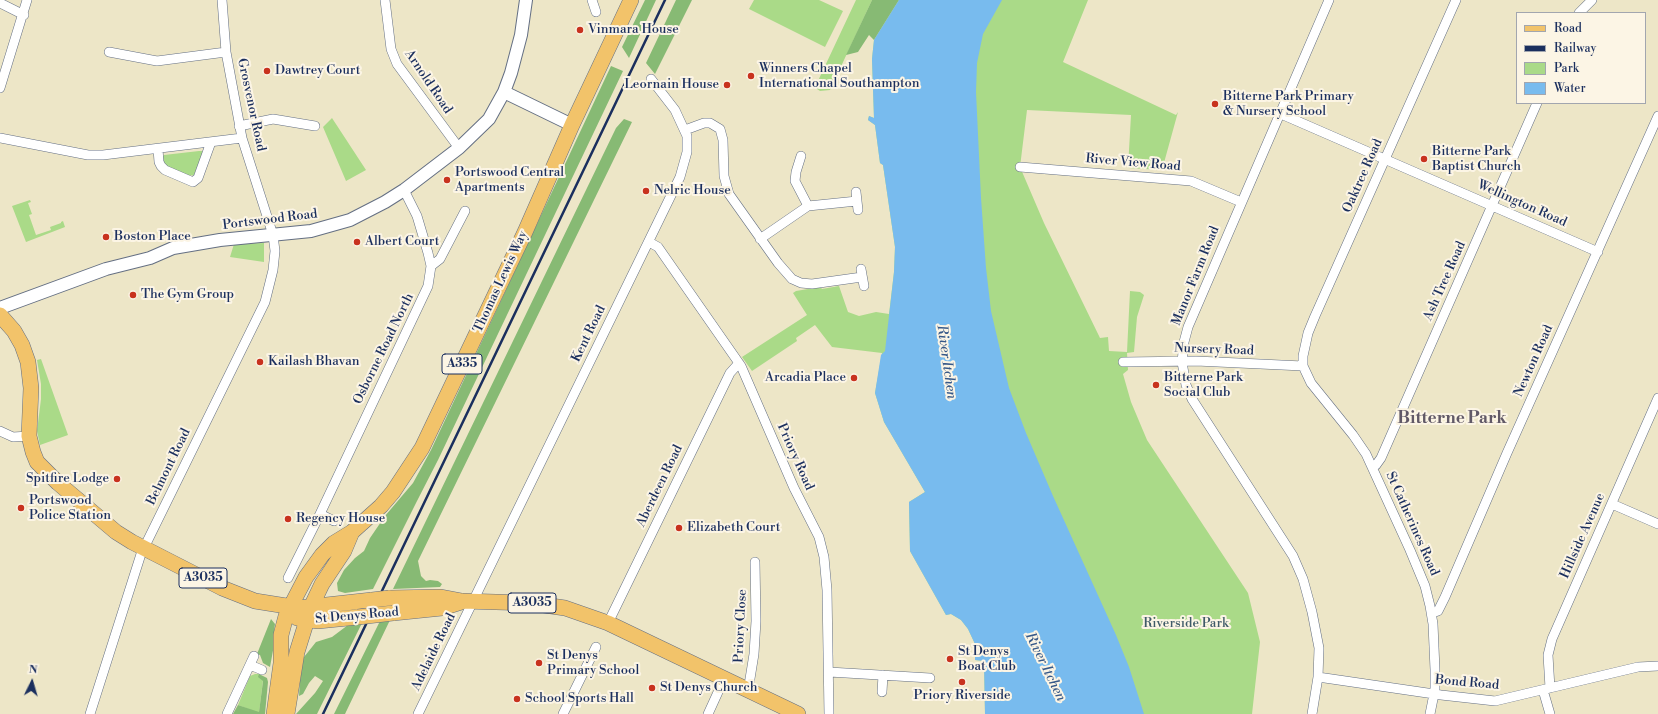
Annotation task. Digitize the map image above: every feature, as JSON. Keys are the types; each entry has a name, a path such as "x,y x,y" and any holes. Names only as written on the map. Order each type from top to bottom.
{"main road":[{"name":"Thomas Lewis Way","path":"287,714 297,652 298,613 306,577 334,543 352,532 393,492 422,448 525,232 572,125 631,0"},
{"name":"St Denys Road","path":"0,315 14,331 22,345 28,362 31,388 29,436 37,462 44,470 116,532 143,548 222,588 255,601 298,613 318,621 358,617 391,606"},
{"name":"Thomas Lewis Way","path":"298,613 322,584 344,551 352,532"},
{"path":"334,564 330,589 334,598 342,604"},
{"name":"St Denys Road","path":"298,613 342,604 372,600 391,606 442,608 467,601 547,605 565,608 608,623 798,714"},
{"path":"274,714 281,663 298,613"}],"street":[{"path":"0,88 28,0"},
{"name":"Grosvenor Road","path":"224,0 226,52 242,138 273,235"},
{"name":"Arnold Road","path":"385,0 392,49 397,64 459,148"},
{"name":"Portswood Road","path":"0,308 106,269 150,258 173,248 220,240 311,231 366,213 404,190 459,148 489,119 504,92 519,46 526,0"},
{"path":"592,0 596,12"},
{"name":"Manor Farm Road","path":"1312,714 1318,677 1319,648 1311,606 1303,579 1293,556 1192,399 1186,385 1182,362 1184,342 1188,327 1329,0"},
{"name":"Oaktree Road","path":"1303,366 1303,356 1308,333 1456,0"},
{"path":"1580,12 1592,0"},
{"path":"0,3 24,15"},
{"path":"109,52 157,61 226,52"},
{"name":"Kent Road","path":"467,601 649,242 675,189 684,164 688,144 685,130 676,110 651,79"},
{"path":"504,92 572,125"},
{"name":"Ash Tree Road","path":"1372,467 1376,465 1381,458 1537,104"},
{"name":"Wellington Road","path":"1281,114 1598,252"},
{"name":"Newton Road","path":"1432,613 1438,611 1445,597 1507,453 1658,116"},
{"path":"240,126 273,119 315,126"},
{"path":"685,130 704,123 710,123 720,129 723,140 724,176 726,185 735,204 787,275 797,281 812,284 862,277"},
{"path":"0,138 88,155 103,156 242,138"},
{"path":"158,149 159,162 165,170 193,182 198,178 211,142"},
{"path":"801,156 801,173 796,185 808,206"},
{"name":"River View Road","path":"1020,167 1191,181 1241,202"},
{"name":"Osborne Road North","path":"288,578 426,291 431,266 417,216 404,190"},
{"path":"760,239 808,206 857,201"},
{"path":"431,266 440,259 461,215"},
{"name":"Belmont Road","path":"90,714 143,548 155,527 265,302 273,270 275,251 273,235"},
{"name":"Priory Road","path":"649,242 658,247 739,363 794,488 819,537 822,547 827,590 829,672 828,714"},
{"name":"Nursery Road","path":"1123,362 1182,362 1196,360 1303,366"},
{"name":"Aberdeen Road","path":"608,623 730,373 739,363"},
{"name":"St Catherines Road","path":"1303,366 1312,383 1354,435 1372,467 1425,586 1432,613 1435,670 1434,694 1430,714"},
{"name":"Hillside Avenue","path":"1550,714 1547,689 1548,655 1550,644 1658,398"},
{"path":"0,431 14,437 29,436"},
{"path":"1612,504 1658,524"},
{"path":"320,514 334,520"},
{"name":"Priory Close","path":"748,691 754,654 756,621 754,562"},
{"name":"Adelaide Road","path":"418,714 467,601"},
{"path":"563,714 596,647"},
{"path":"227,714 252,660 262,670"},
{"path":"589,660 598,664"},
{"name":"Bond Road","path":"1318,677 1434,694 1495,701 1638,667 1658,666"},
{"path":"829,672 930,678"},
{"path":"882,692 883,675"},
{"path":"708,714 724,679"}],"green space":[{"path":"645,0 656,0 629,58 622,47"},
{"path":"676,0 692,0 655,74 646,63"},
{"path":"754,0 819,0 843,11 825,47 749,9"},
{"path":"856,0 872,0 830,90 820,91 817,89 817,83"},
{"path":"872,0 899,0 874,40 869,35 858,52 846,55"},
{"name":"Riverside Park","path":"899,0 1088,0 1063,62 1176,115 1178,112 1162,170 1128,168 1131,115 1027,110 1020,167 1044,223 1100,338 1108,337 1109,351 1127,352 1130,291 1140,292 1144,295 1137,317 1134,352 1127,353 1128,370 1123,374 1131,402 1147,440 1248,593 1260,642 1252,714 985,714 984,661 975,660 975,644 968,629 961,620 951,614 946,615 910,551 909,502 925,492 884,422 875,393 882,353 832,347 815,325 796,338 797,341 752,371 742,357 807,315 793,293 796,291 819,285 822,289 839,286 848,312 859,316 876,312 889,314 894,272 895,247 883,165 880,163 875,125 868,120 869,116 874,118 872,59 874,40"},
{"path":"611,66 623,71 438,460 373,589 345,593 338,591 337,583 344,570 364,551 370,538 385,516 413,483 431,450"},
{"path":"332,118 366,170 346,181 323,127"},
{"path":"624,119 632,122 418,561 421,576 426,581 438,581 442,584 440,587 393,589 616,128"},
{"path":"202,151 203,153 194,175 188,176 164,165 162,158 164,155"},
{"path":"30,200 31,202 28,203 32,214 29,215 36,235 51,230 50,227 63,221 65,227 26,242 12,206"},
{"path":"264,243 264,262 230,257 234,244"},
{"path":"41,359 68,435 40,445 37,431 41,399 41,384 37,360"},
{"path":"271,619 275,624 274,632 276,634 270,667 263,663 260,655 257,654"},
{"path":"390,620 345,714 334,714 380,621"},
{"path":"362,623 317,714 296,714 315,693 323,681 315,676 303,694 299,696 301,665 304,657 316,642 332,637 348,625"},
{"path":"259,674 263,680 259,713 238,705 250,676"},
{"path":"259,674 267,678 268,682 265,714 233,714 238,705 259,712 263,681 258,677"}],"water":[{"name":"River Itchen","path":"899,0 1002,0 983,34 977,63 976,92 981,198 991,311 1009,388 1026,433 1116,635 1129,667 1144,714 985,714 984,661 975,660 975,644 968,629 961,620 951,614 946,615 910,551 909,502 925,492 884,422 875,393 881,355 885,351 894,272 895,247 883,165 880,163 875,125 868,120 869,116 874,118 872,59 874,40"}],"railway":[{"path":"323,714 665,0"}],"place":[{"name":"Vinmara House","path":"580,30"},
{"name":"Dawtrey Court","path":"267,71"},
{"name":"Winners Chapel International Southampton","path":"751,76"},
{"name":"Leornain House","path":"727,85"},
{"name":"Bitterne Park Primary & Nursery School","path":"1215,104"},
{"name":"Bitterne Park Baptist Church","path":"1424,159"},
{"name":"Portswood Central Apartments","path":"447,180"},
{"name":"Nelric House","path":"646,191"},
{"name":"Boston Place","path":"106,237"},
{"name":"Albert Court","path":"357,242"},
{"name":"The Gym Group","path":"133,295"},
{"name":"Kailash Bhavan","path":"260,362"},
{"name":"Arcadia Place","path":"854,378"},
{"name":"Bitterne Park Social Club","path":"1156,385"},
{"name":"Spitfire Lodge","path":"117,479"},
{"name":"Portswood Police Station","path":"21,508"},
{"name":"Regency House","path":"288,519"},
{"name":"Elizabeth Court","path":"679,528"},
{"name":"St Denys Boat Club","path":"950,659"},
{"name":"St Denys Primary School","path":"539,663"},
{"name":"Priory Riverside","path":"962,682"},
{"name":"St Denys Church","path":"652,688"},
{"name":"School Sports Hall","path":"517,699"}],"district":[{"name":"Bitterne Park","path":"1452,419"}]}
